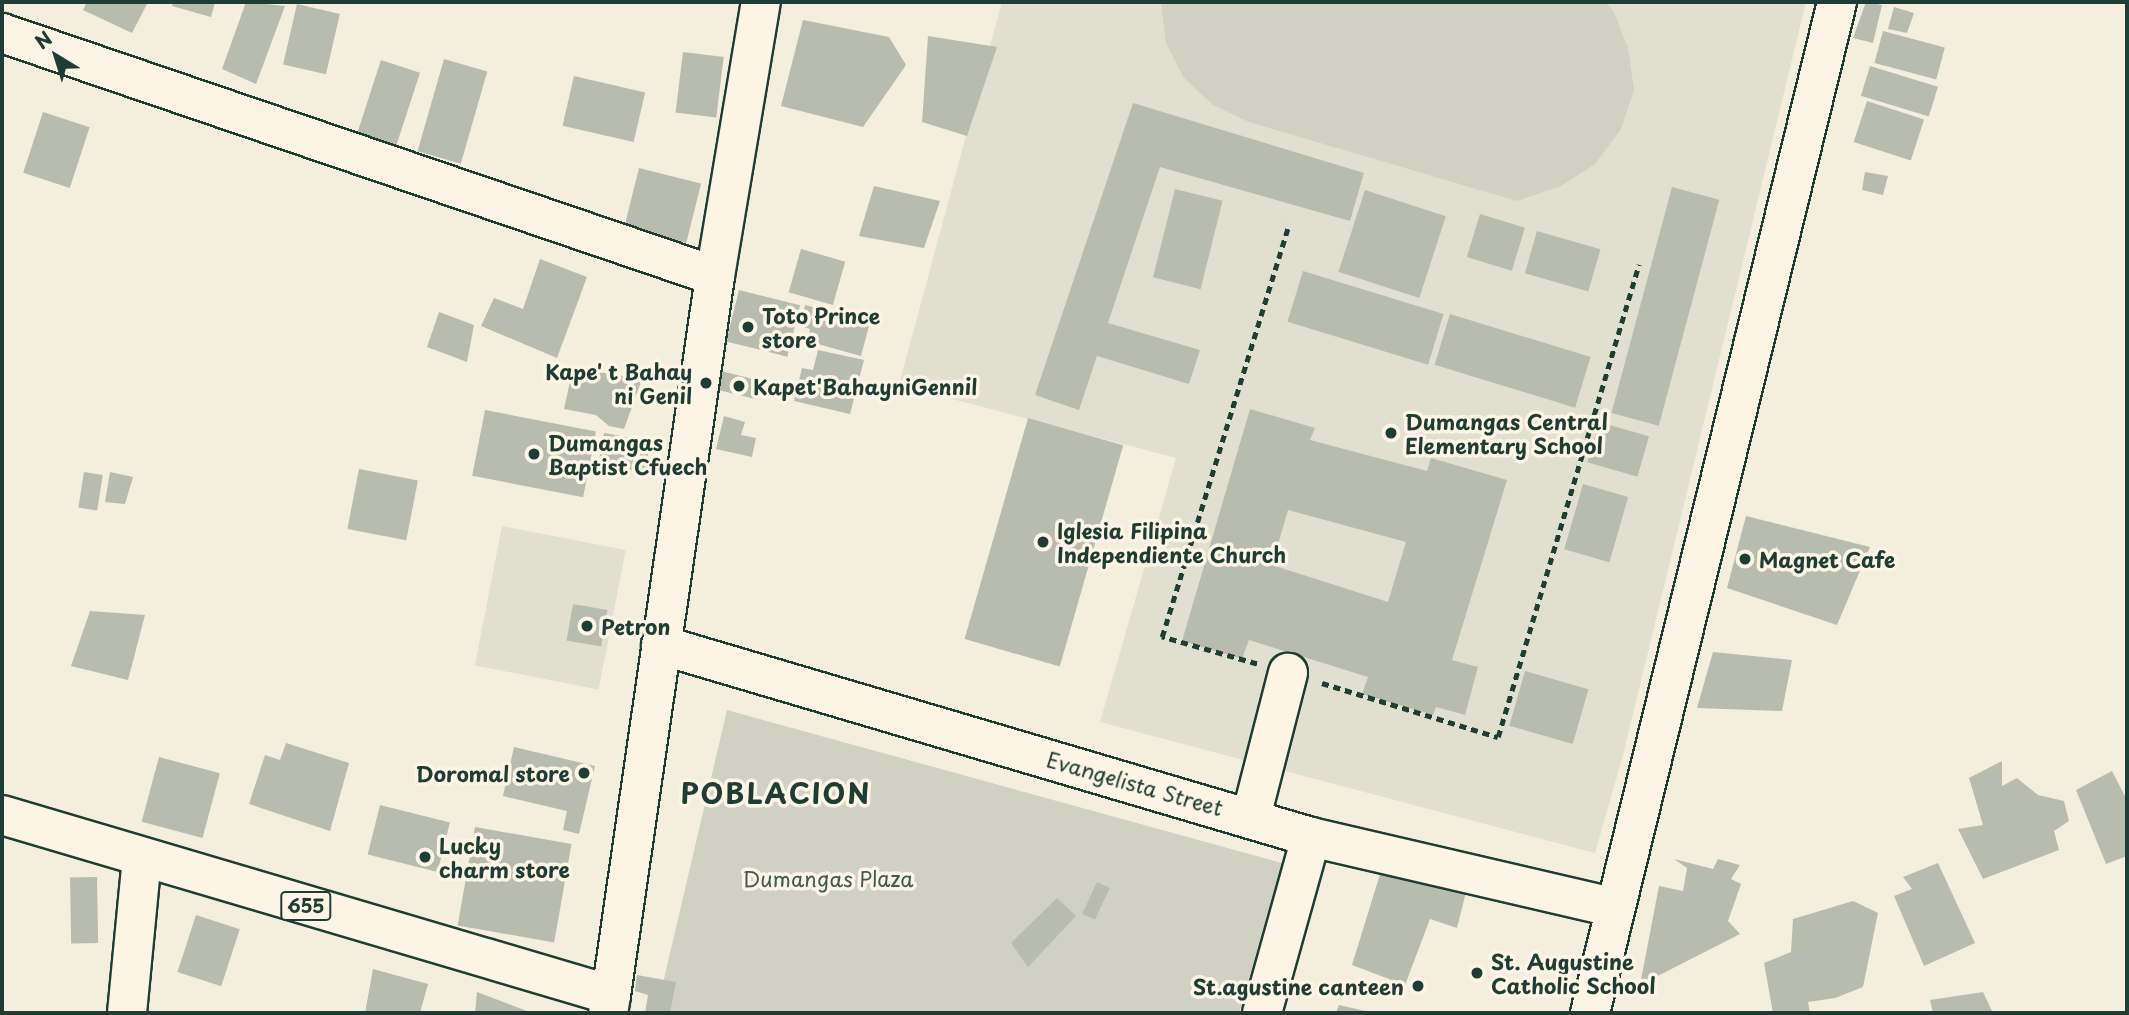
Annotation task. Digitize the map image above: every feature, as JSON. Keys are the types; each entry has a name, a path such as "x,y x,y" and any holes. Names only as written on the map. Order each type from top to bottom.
{"street":[{"path":"610,1004 715,276 761,2"},
{"path":"1590,1013 1613,906 1837,2"},
{"path":"2,33 715,276"},
{"name":"Evangelista Street","path":"662,645 1251,817 1311,837 1613,906"},
{"path":"1251,817 1288,673"},
{"name":"655","path":"2,814 610,1004"},
{"path":"1262,1013 1311,837"},
{"path":"127,1013 142,858"}],"path":[{"path":"1289,224 1162,637 1498,737 1639,265"}],"shaded area":[{"name":"Dumangas Central Elementary School","path":"1002,2 1806,2 1623,755 1595,853 1100,722 1176,458 899,385"},
{"path":"502,526 626,550 599,689 475,665"}],"green space":[{"path":"1161,2 1605,2 1613,10 1628,48 1634,90 1621,129 1595,164 1561,186 1517,201 1249,122 1213,105 1184,78 1166,43"},
{"name":"Dumangas Plaza","path":"727,710 1282,863 1239,1013 656,1013"}],"building":[{"path":"87,2 148,2 132,33 83,10"},
{"path":"173,2 215,2 211,17 172,6"},
{"path":"246,2 285,6 256,84 222,69"},
{"path":"1866,2 1882,5 1873,43 1853,38"},
{"path":"297,4 340,14 326,74 283,64"},
{"path":"1894,7 1914,13 1907,33 1888,29"},
{"path":"803,20 889,37 906,65 863,127 781,106"},
{"path":"1883,31 1945,48 1936,79 1874,63"},
{"path":"928,36 997,47 967,136 922,122"},
{"path":"683,52 724,57 716,118 676,113"},
{"path":"444,59 487,71 461,164 418,151"},
{"path":"381,60 420,73 396,147 357,134"},
{"path":"1870,66 1938,87 1929,116 1861,96"},
{"path":"574,76 645,92 634,142 563,126"},
{"path":"1867,101 1924,120 1911,160 1854,142"},
{"path":"1133,103 1364,173 1350,221 1160,167 1108,323 1200,350 1189,384 1097,356 1079,410 1035,395"},
{"path":"43,112 90,127 70,188 23,173"},
{"path":"639,168 701,183 686,243 624,227"},
{"path":"1865,172 1888,176 1883,195 1862,190"},
{"path":"874,186 940,201 924,248 859,236"},
{"path":"1672,187 1719,200 1659,426 1611,413"},
{"path":"1175,189 1223,201 1201,289 1153,277"},
{"path":"1365,190 1446,216 1419,298 1338,272"},
{"path":"1480,214 1525,228 1512,271 1467,257"},
{"path":"1537,231 1600,249 1588,291 1525,273"},
{"path":"801,249 845,262 833,305 789,292"},
{"path":"540,259 587,277 557,358 481,326 494,298 523,309"},
{"path":"1303,271 1444,314 1428,365 1288,322"},
{"path":"739,290 800,305 787,357 726,341"},
{"path":"805,305 870,322 861,356 807,341 810,329 800,326"},
{"path":"439,312 474,325 467,362 427,347"},
{"path":"1450,314 1591,357 1575,408 1435,365"},
{"path":"818,350 864,360 850,414 794,401 802,368 813,370"},
{"path":"573,368 642,379 624,429 609,426 596,415 564,409"},
{"name":"Kapet'BahayniGennil","path":"721,371 762,381 757,400 716,389"},
{"path":"1250,409 1315,428 1310,440 1427,471 1431,458 1507,480 1452,660 1478,667 1465,715 1436,707 1433,715 1362,694 1368,677 1249,640 1242,659 1182,641","holes":["1288,510 1406,542 1388,602 1272,565"]},
{"name":"Dumangas Baptist Cfuech","path":"485,410 596,432 583,497 472,476"},
{"path":"724,416 745,422 741,435 756,438 752,457 716,449"},
{"name":"Iglesia Filipina Independiente Church","path":"1028,418 1123,445 1060,666 965,639"},
{"path":"1599,422 1649,436 1637,477 1587,462"},
{"path":"604,433 650,441 645,473 598,465"},
{"path":"359,469 418,480 406,540 347,529"},
{"path":"84,472 103,475 97,511 78,508"},
{"path":"110,472 133,477 125,504 105,502"},
{"path":"1583,484 1628,497 1609,562 1564,549"},
{"path":"1746,516 1870,547 1837,625 1727,588"},
{"name":"Petron","path":"573,604 607,610 601,647 567,640"},
{"path":"90,611 145,615 128,680 71,666"},
{"path":"1713,652 1792,660 1782,711 1697,708"},
{"path":"1525,671 1588,689 1573,744 1509,726"},
{"path":"286,743 349,763 330,831 249,804 265,755 280,760"},
{"path":"514,747 595,766 579,834 563,830 567,811 503,796"},
{"path":"159,757 220,773 203,838 142,822"},
{"path":"2002,761 2002,786 2017,778 2038,795 2064,801 2069,821 2054,831 2059,850 1983,879 1958,829 1983,825 1969,778"},
{"path":"2112,771 2127,800 2127,856 2106,864 2076,790"},
{"path":"380,805 450,822 438,872 368,854"},
{"path":"475,827 572,844 554,942 458,925"},
{"path":"1385,858 1468,884 1457,928 1430,919 1405,985 1352,965"},
{"path":"1674,859 1713,869 1718,859 1740,865 1731,879 1741,884 1728,921 1740,934 1640,985 1659,886 1683,891 1687,868"},
{"path":"1938,863 1975,943 1924,966 1894,896 1912,889 1903,877"},
{"path":"70,877 97,877 98,943 71,943"},
{"path":"1097,882 1110,888 1095,920 1082,914"},
{"path":"1057,898 1076,916 1028,967 1011,943"},
{"path":"1853,901 1878,913 1863,987 1835,998 1808,1002 1810,1013 1773,1013 1764,963 1791,952 1793,919"},
{"path":"196,915 240,929 221,986 177,972"},
{"path":"373,969 428,984 420,1013 365,1013"},
{"path":"637,975 676,982 670,1013 645,1013 648,995 635,991"},
{"path":"477,992 532,1013 475,1013"},
{"path":"1983,992 1993,1013 1933,1013 1930,1000"},
{"path":"1339,1005 1370,1012 1336,1013"}],"place":[{"name":"Toto Prince store","path":"748,327"},
{"name":"Kape' t Bahay ni Genil","path":"706,383"},
{"name":"Kapet'BahayniGennil","path":"739,386"},
{"name":"Dumangas Central Elementary School","path":"1391,433"},
{"name":"Dumangas Baptist Cfuech","path":"534,454"},
{"name":"Iglesia Filipina Independiente Church","path":"1043,542"},
{"name":"Magnet Cafe","path":"1745,559"},
{"name":"Petron","path":"587,626"},
{"name":"Doromal store","path":"584,773"},
{"name":"Lucky charm store","path":"425,857"},
{"name":"St. Augustine Catholic School","path":"1477,973"},
{"name":"St.agustine canteen","path":"1418,986"}],"district":[{"name":"POBLACION","path":"776,793"}]}
